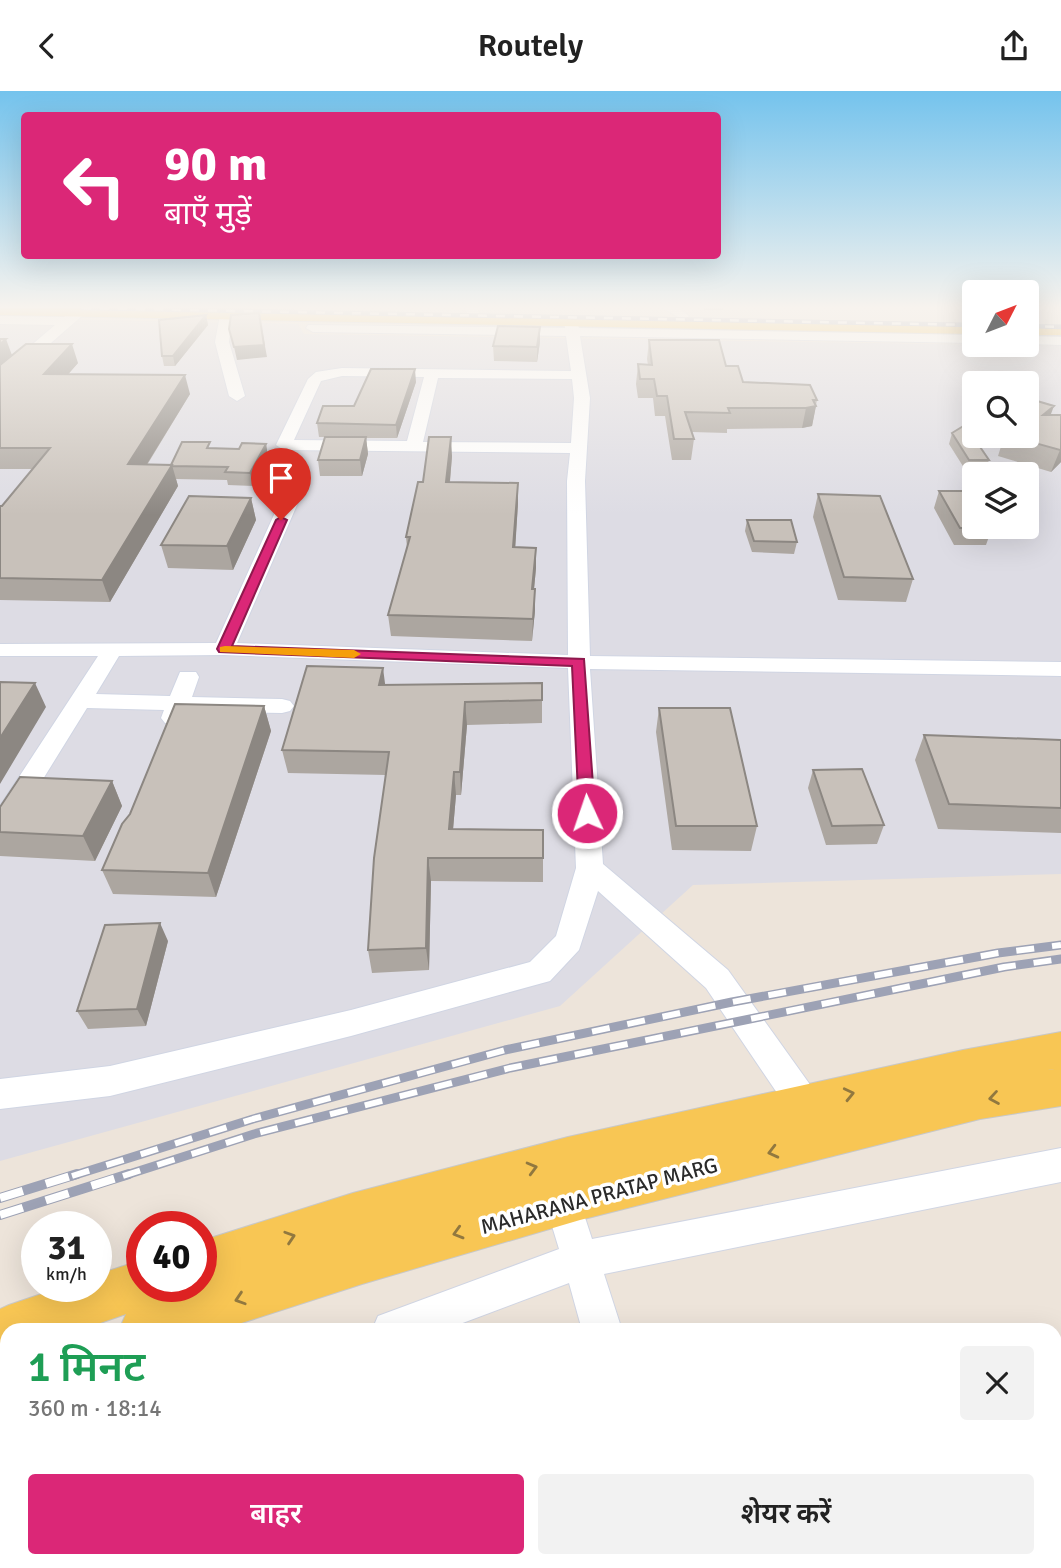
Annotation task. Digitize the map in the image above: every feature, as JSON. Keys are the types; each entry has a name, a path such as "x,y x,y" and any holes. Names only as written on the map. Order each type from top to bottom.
{"main road":[{"path":"217,1260 353,1216 568,1158 963,1068 1061,1049"},
{"name":"MAHARANA PRATAP MARG","path":"166,1323 362,1260 562,1203 980,1100 1061,1087"},
{"path":"28,1323 126,1289"}],"street":[{"path":"232,377 237,396"},
{"path":"414,446 431,377"},
{"path":"0,1094 110,1081 351,1023 539,972 569,942 590,868 579,662 576,481 582,398 578,377"},
{"path":"224,649 301,475"},
{"path":"0,650 111,652 224,649 579,662 1061,669"},
{"path":"0,827 111,652"},
{"path":"164,740 188,677"},
{"path":"79,701 282,706"},
{"path":"590,868 717,979 804,1104"},
{"path":"411,1323 580,1260 1061,1165"},
{"path":"562,1203 600,1323"}],"lane":[{"path":"318,377 284,445 580,448"}],"shaded area":[{"path":"0,377 962,377 962,448 1039,448 1039,377 1061,377 1061,874 693,885 560,1006 0,1161"}],"building":[{"path":"0,377 184,377 128,464 172,465 102,580 0,578 0,506 50,448 0,448"},
{"path":"367,377 412,377 396,425 317,423 323,406 354,406"},
{"path":"741,377 743,382 810,385 817,400 813,400 816,406 806,408 728,408 730,413 685,412 694,439 674,439 667,396 657,396 654,379 640,379"},
{"path":"1039,402 1054,406 1043,415 1061,415 1060,450 1039,444"},
{"path":"962,427 962,448 981,448 989,460 969,460 952,433"},
{"path":"325,437 366,437 360,460 318,460"},
{"path":"429,437 451,437 446,482 518,483 513,547 536,548 532,589 535,589 533,619 388,615 410,537 406,537 418,482 423,482"},
{"path":"182,442 210,442 207,448 239,449 242,443 266,444 250,473 225,472 228,467 172,466"},
{"path":"939,491 962,491 960,528"},
{"path":"818,494 880,496 913,579 844,577"},
{"path":"189,496 251,498 227,546 161,545"},
{"path":"747,520 791,520 797,542 754,541"},
{"path":"307,666 383,668 379,685 542,683 542,700 465,702 460,772 454,772 449,829 543,830 543,858 428,858 426,948 368,950 374,858 389,752 282,750"},
{"path":"0,682 35,683 0,738"},
{"path":"175,704 264,706 208,873 102,870 122,824 130,814"},
{"path":"659,708 730,708 757,826 676,826"},
{"path":"924,735 1061,740 1061,808 949,804"},
{"path":"862,769 884,825 832,826 813,770"},
{"path":"20,777 112,781 83,836 0,832 0,807"},
{"path":"160,923 137,1009 77,1011 105,925"}],"railway":[{"path":"72,1176 253,1119 505,1050 732,1002 998,953 1061,945"},
{"path":"123,1176 254,1134 510,1068 1004,967 1061,959"},
{"path":"0,1198 77,1174"},
{"path":"0,1215 129,1174"}],"slow traffic":[{"path":"225,649 354,654"}],"route":[{"path":"281,520 224,649 579,662 587,813"}]}
